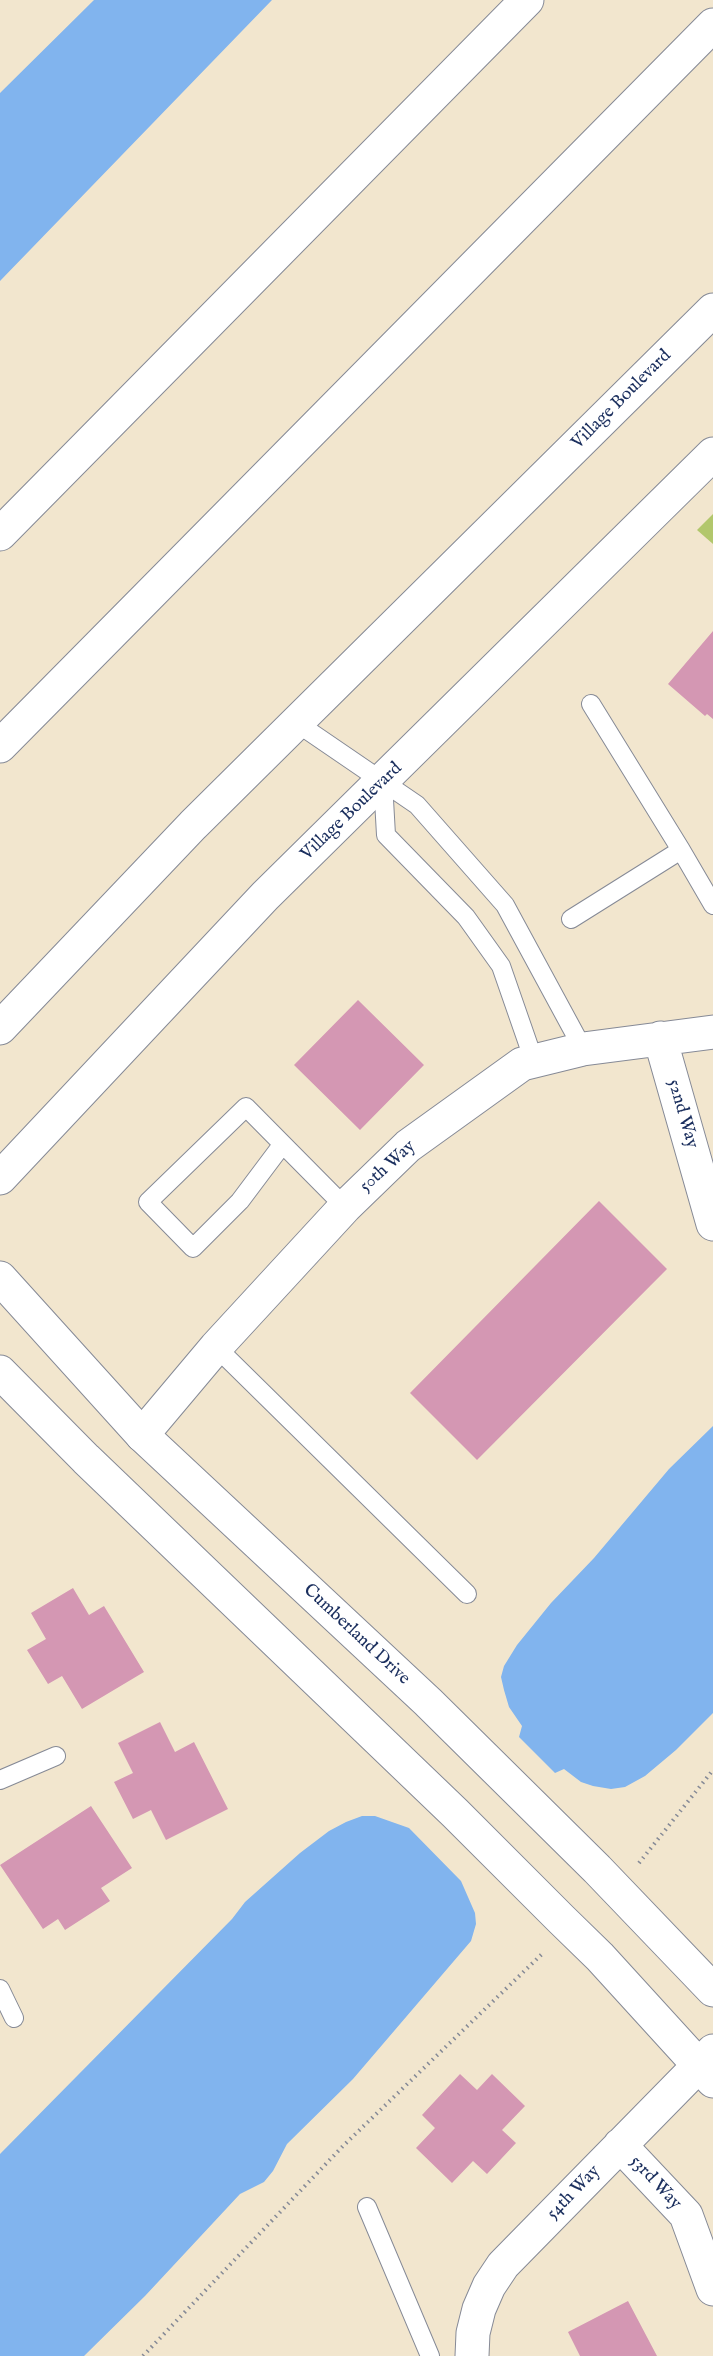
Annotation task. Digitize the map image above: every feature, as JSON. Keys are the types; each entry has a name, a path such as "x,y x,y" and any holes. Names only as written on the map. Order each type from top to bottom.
{"main road":[{"path":"0,534 527,0"},
{"path":"0,746 713,25"},
{"name":"Village Boulevard","path":"0,1028 193,825 713,310"},
{"name":"Village Boulevard","path":"0,1178 265,896 713,454"},
{"name":"50th Way","path":"142,1435 216,1347 345,1207 408,1146 522,1064 583,1049 713,1032"},
{"name":"52nd Way","path":"660,1038 713,1224"},
{"name":"Cumberland Drive","path":"0,1278 142,1435 428,1702 597,1869 713,1990"},
{"path":"0,1372 86,1459 471,1829 708,2065"},
{"name":"54th Way","path":"472,2356 473,2333 479,2309 489,2286 503,2265 620,2145 708,2065"},
{"name":"53rd Way","path":"620,2145 686,2215 713,2289"}],"lane":[{"path":"591,704 713,905"},
{"path":"297,723 417,806 505,905 583,1049"},
{"path":"383,782 386,835 466,917 501,966 534,1061"},
{"path":"571,918 681,850"},
{"path":"282,1145 240,1201 193,1248 148,1202 246,1107 345,1207"},
{"path":"216,1347 467,1594"},
{"path":"0,1780 56,1756"},
{"path":"0,1989 14,2018"},
{"path":"368,2207 430,2356"}],"path":[{"path":"639,1863 713,1770"},
{"path":"143,2356 343,2146 542,1954"}],"green space":[{"path":"713,514 713,544 697,530"}],"water":[{"path":"94,0 272,0 0,281 0,93"},
{"path":"713,1426 713,1713 676,1750 645,1776 625,1787 611,1789 593,1786 581,1782 564,1769 555,1773 519,1737 522,1726 509,1707 501,1677 504,1666 517,1645 551,1603 594,1558 669,1469"},
{"path":"362,1816 375,1816 409,1828 461,1881 475,1913 476,1924 471,1941 353,2079 287,2144 273,2171 264,2182 240,2194 145,2296 84,2356 0,2356 0,2154 232,1919 245,1902 300,1853 329,1831"}],"building":[{"path":"713,631 713,719 707,714 705,716 668,684"},
{"path":"358,1000 424,1065 360,1130 294,1065"},
{"path":"599,1201 667,1269 477,1460 410,1393"},
{"path":"73,1588 89,1615 104,1606 144,1672 82,1709 62,1676 48,1684 27,1650 46,1639 31,1613"},
{"path":"160,1722 175,1752 194,1742 228,1809 166,1840 151,1810 133,1819 114,1782 133,1773 118,1743"},
{"path":"91,1806 132,1868 101,1888 110,1901 65,1930 58,1919 43,1929 0,1865"},
{"path":"460,2074 477,2090 492,2074 525,2106 502,2130 516,2143 487,2174 473,2161 452,2183 416,2148 435,2128 422,2115"},
{"path":"628,2301 657,2356 580,2356 568,2332"}]}
